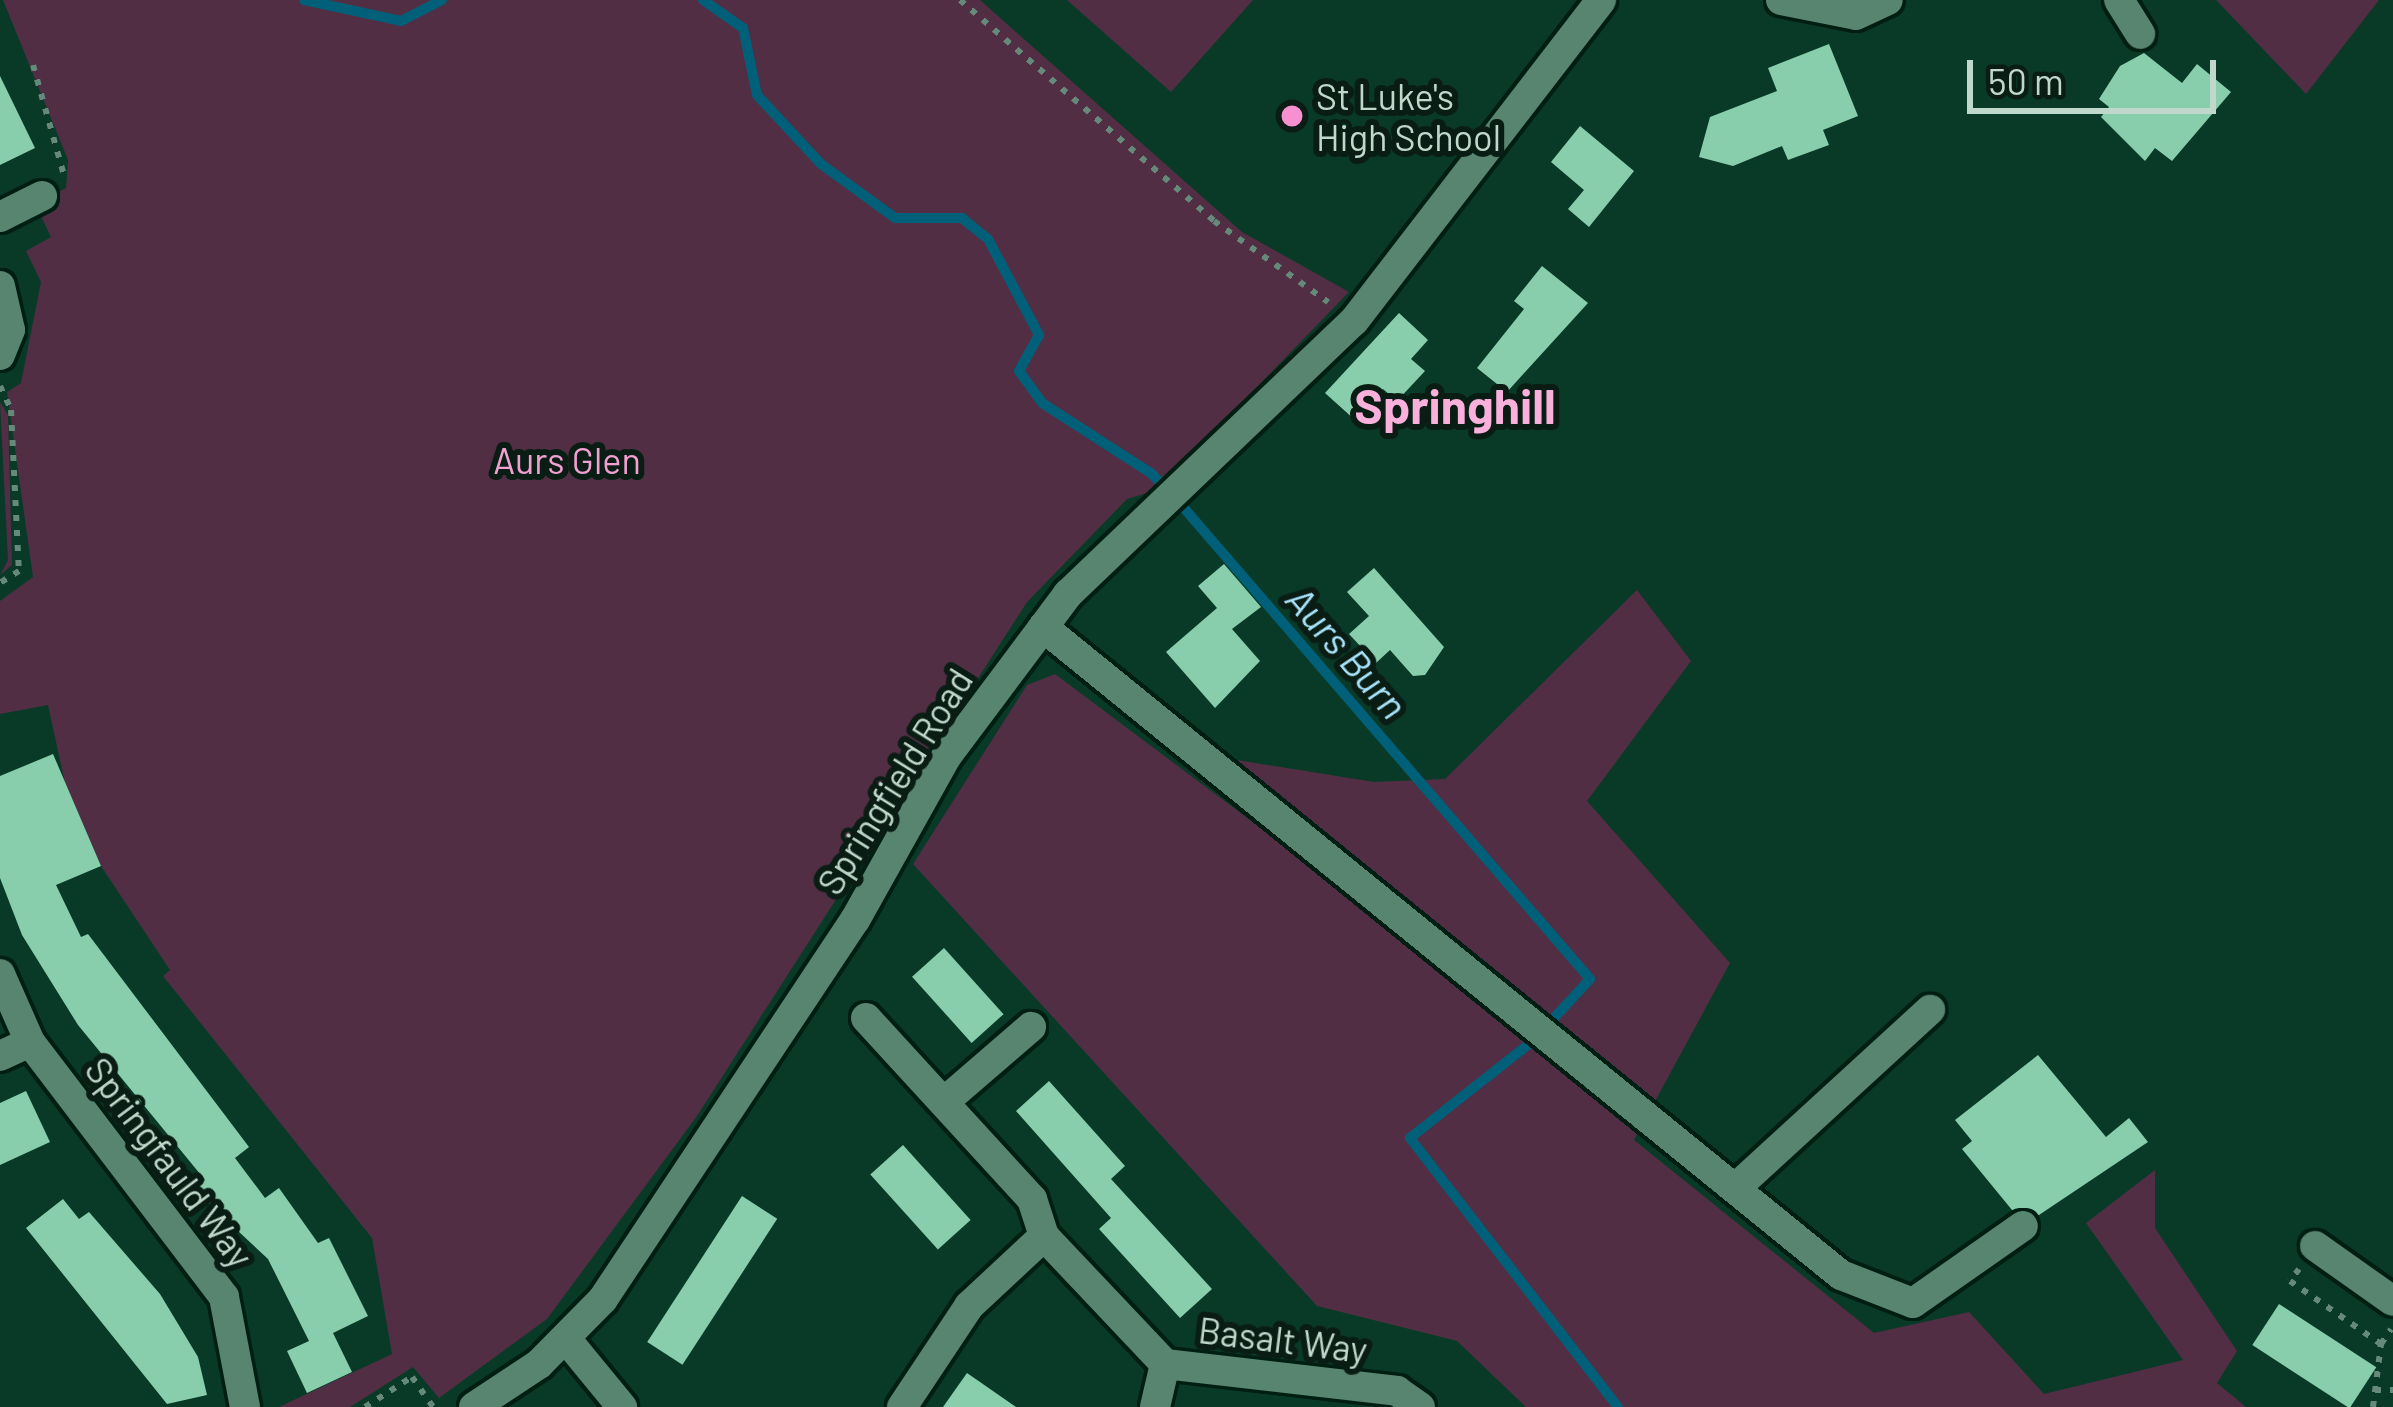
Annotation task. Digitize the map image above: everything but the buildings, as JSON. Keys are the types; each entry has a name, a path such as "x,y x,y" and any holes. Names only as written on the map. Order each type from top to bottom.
{"street":[{"name":"Springfield Road","path":"473,1407 567,1340 855,920 946,757 1043,627 1354,321 1601,0"},
{"path":"1780,0 1856,15 1888,0"},
{"path":"2119,0 2140,34"},
{"path":"0,217 42,196"},
{"path":"0,286 10,330 0,355"},
{"path":"1043,627 1740,1184 1841,1275 1913,1303 2023,1226"},
{"name":"Springfauld Way","path":"0,974 30,1042 224,1298 245,1407"},
{"path":"1740,1184 1930,1010"},
{"name":"Basalt Way","path":"866,1018 1032,1199 1044,1236 1166,1364 1396,1391 1420,1407"},
{"path":"944,1102 1030,1028"},
{"path":"0,1056 30,1042"},
{"path":"902,1407 969,1306 1044,1236"},
{"path":"2315,1246 2393,1301"},
{"path":"567,1340 622,1407"},
{"path":"1155,1407 1166,1364"}],"path":[{"path":"960,0 1214,221 1354,321"},
{"path":"33,65 66,162 63,185 42,196"},
{"path":"0,386 11,410 19,571 0,583"},
{"path":"2315,1246 2290,1281 2381,1344"},
{"path":"2373,1407 2381,1344 2393,1326"},
{"path":"364,1407 412,1377 433,1407"},
{"path":"2375,1390 2393,1390"}],"green space":[{"name":"Aurs Glen","path":"3,0 980,0 1242,232 1349,292 1157,490 1127,499 1027,602 697,1116 547,1319 439,1398 413,1367 350,1407 279,1407 392,1354 372,1238 163,976 170,970 101,866 65,783 48,705 0,714 0,601 33,577 7,392 21,383 41,282 26,251 51,237 40,214 58,206 53,195 66,188 68,160"},
{"path":"1067,0 1253,0 1171,92"},
{"path":"2216,0 2379,0 2306,94"},
{"path":"0,402 8,415 12,565 0,575 8,560"},
{"path":"1637,590 1691,661 1587,801 1730,963 1634,1140 1874,1333 1969,1312 2044,1394 2183,1360 2086,1223 2155,1170 2155,1228 2237,1351 2217,1383 2246,1407 1526,1407 1457,1341 1317,1306 913,864 1027,685 1055,674 1298,856 1218,757 1374,782 1445,779"}],"waterway":[{"name":"Aurs Burn","path":"304,0 401,21 442,0"},
{"name":"Aurs Burn","path":"703,0 743,28 757,95 821,164 895,218 962,218 988,239 1039,335 1019,371 1042,403 1152,474 1590,979 1534,1040 1410,1138 1618,1407"}],"place":[{"name":"St Luke's High School","path":"1292,116"}],"district":[{"name":"Springhill","path":"1455,406"}]}
